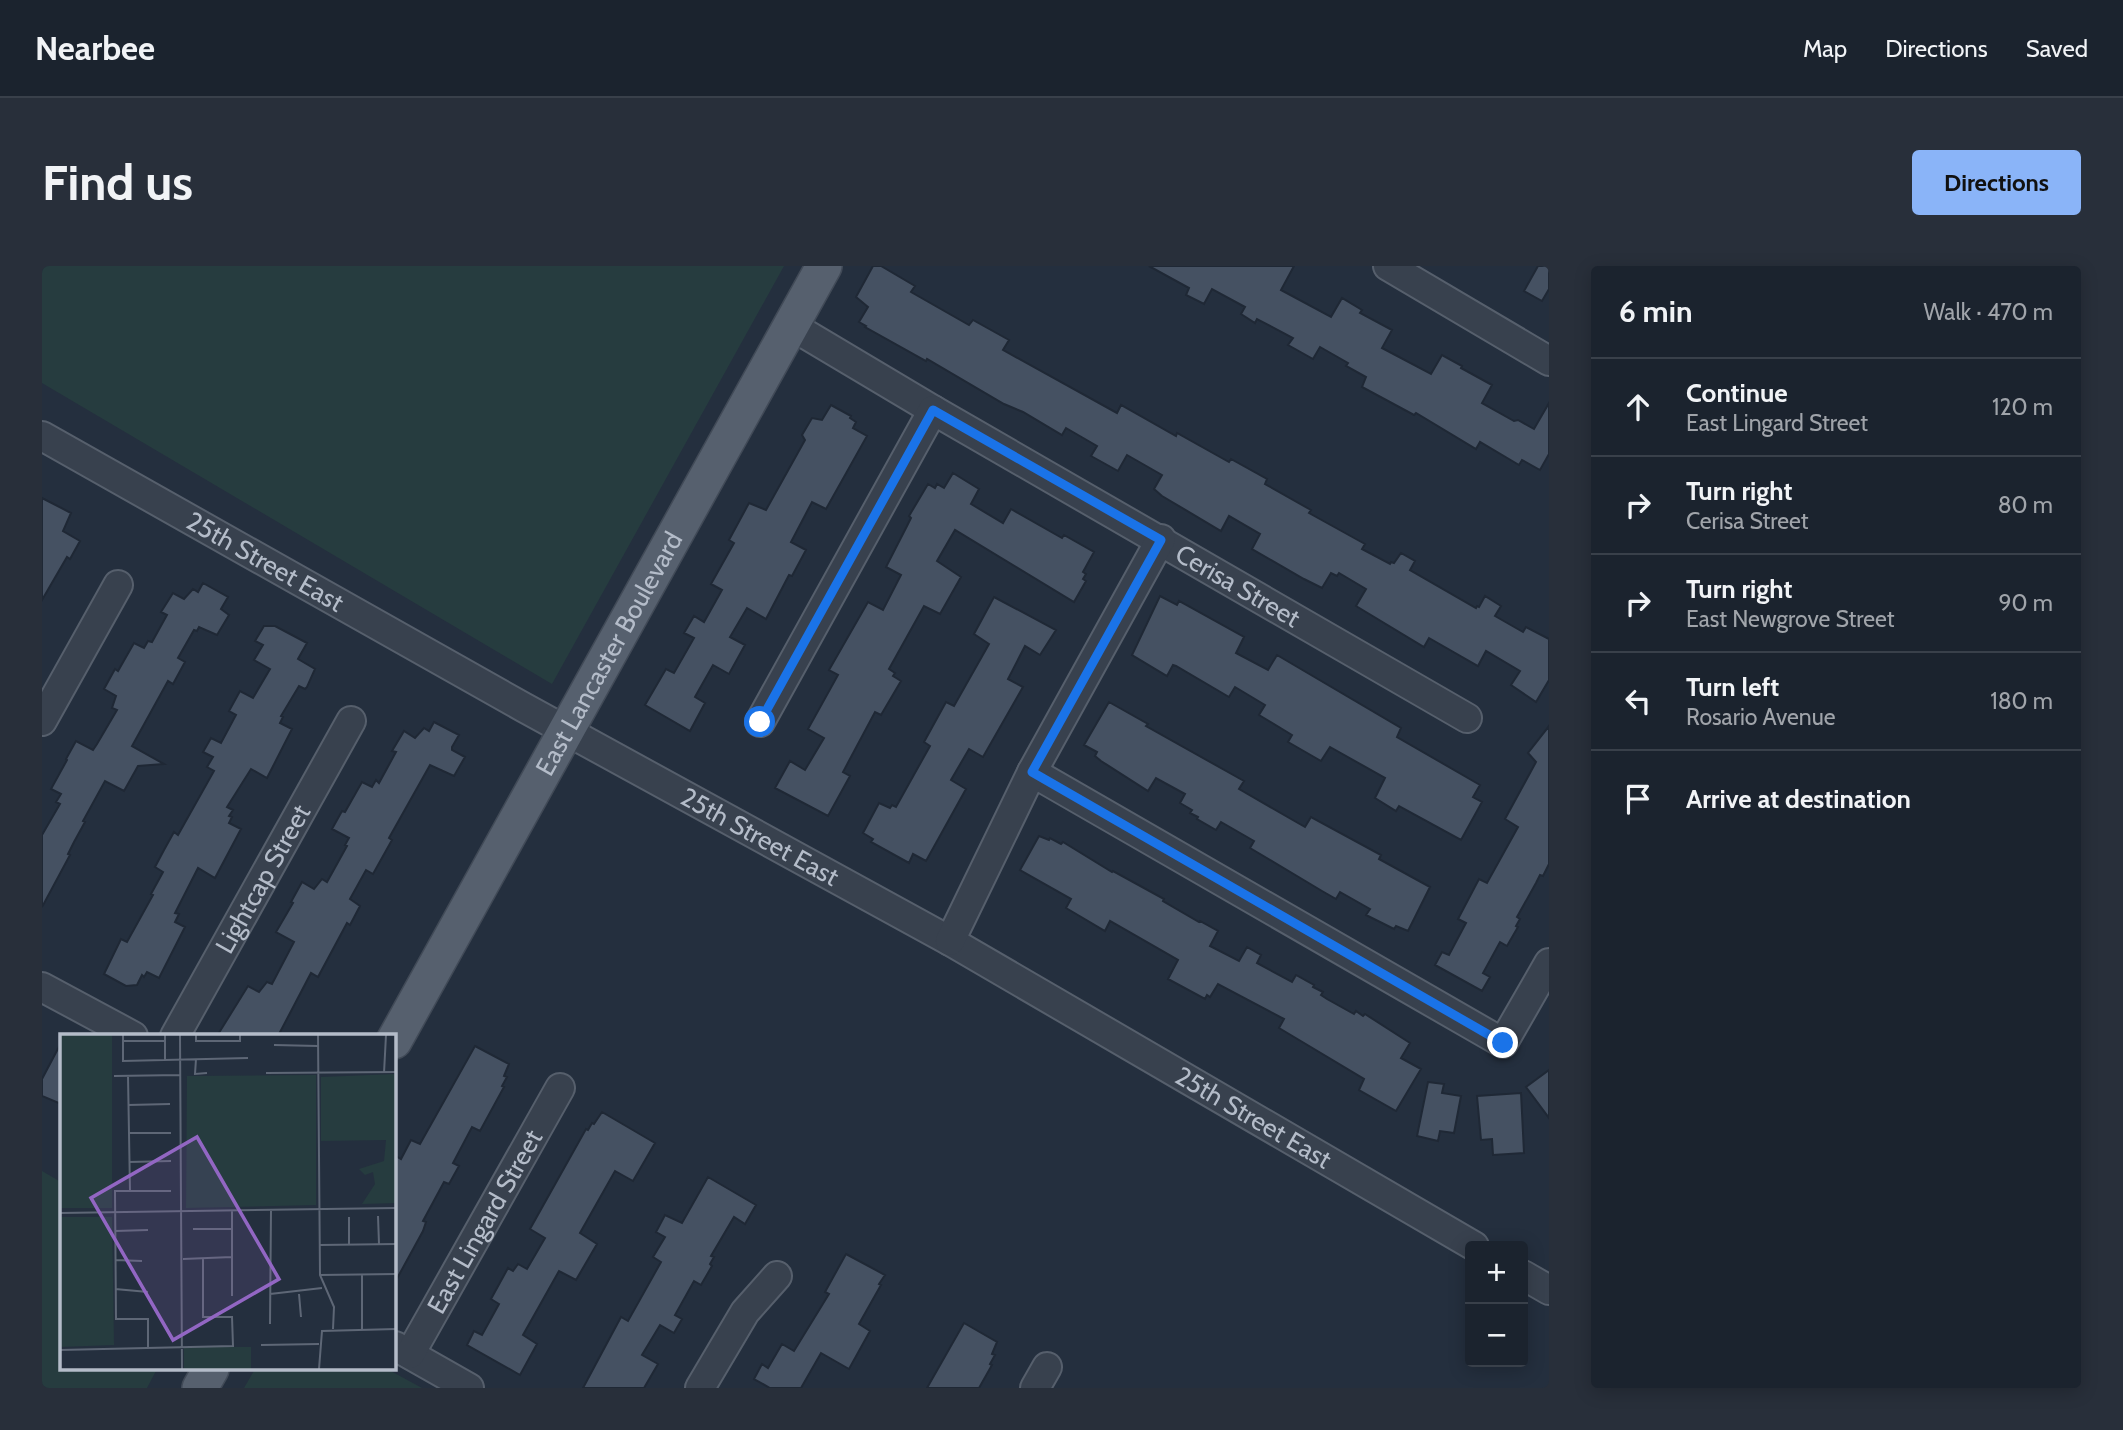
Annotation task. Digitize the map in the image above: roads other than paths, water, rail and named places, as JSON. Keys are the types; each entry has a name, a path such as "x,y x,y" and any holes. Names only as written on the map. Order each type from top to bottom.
{"main road":[{"name":"East Lancaster Boulevard","path":"396,1037 824,266"},
{"path":"200,1388 210,1370"}],"street":[{"path":"1388,266 1549,361"},
{"name":"Cerisa Street","path":"792,326 1467,718"},
{"path":"760,722 933,410"},
{"name":"25th Street East","path":"42,436 567,731 950,941 1465,1241"},
{"path":"950,941 1032,772 1161,540"},
{"path":"42,721 118,586"},
{"name":"Lightcap Street","path":"175,1034 351,721"},
{"path":"1032,772 1503,1043 1549,963"},
{"path":"42,987 129,1034"},
{"name":"East Lingard Street","path":"402,1349 560,1088"},
{"path":"700,1388 745,1312 777,1276"},
{"path":"1528,1278 1549,1290"},
{"path":"402,1349 469,1388"}]}
